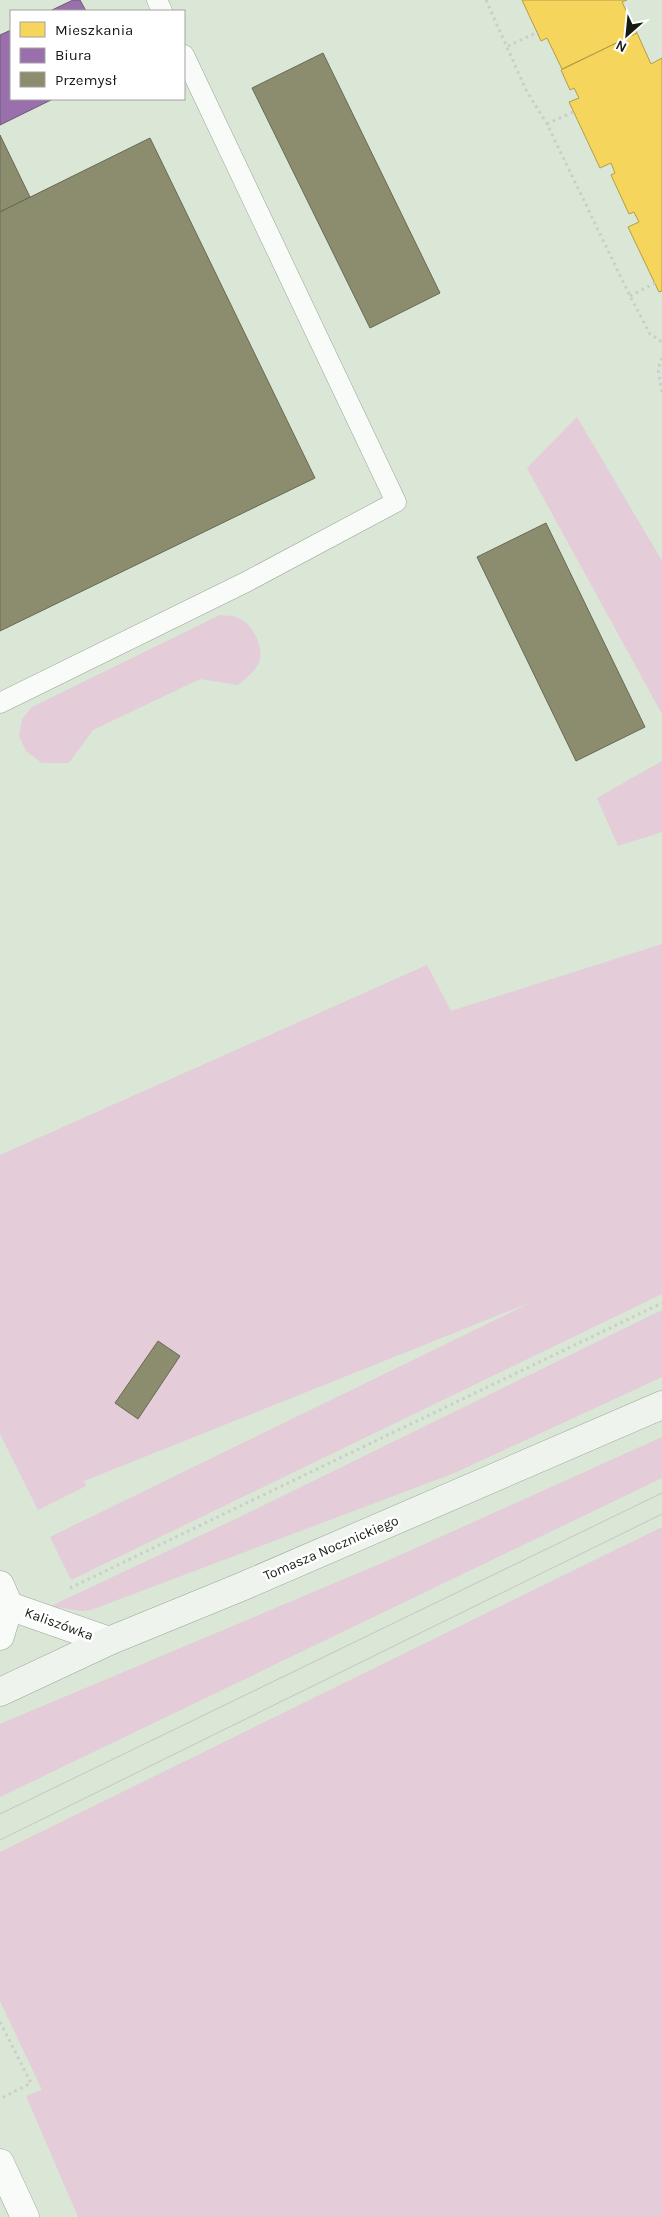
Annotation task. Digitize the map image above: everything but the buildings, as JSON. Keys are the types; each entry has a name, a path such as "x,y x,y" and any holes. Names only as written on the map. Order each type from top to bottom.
{"street":[{"name":"Tomasza Nocznickiego","path":"0,1692 109,1641 241,1587 662,1405"},
{"name":"Kaliszówka","path":"0,1636 4,1596 109,1641"},
{"path":"0,2163 25,2217"}],"lane":[{"path":"0,703 246,582 396,502 185,57"}],"path":[{"path":"486,0 526,90 547,124 630,296 650,334 662,342"},
{"path":"508,46 538,32"},
{"path":"547,124 573,112"},
{"path":"630,296 656,283"},
{"path":"662,358 658,369 662,392"},
{"path":"60,1591 74,1587 662,1303"},
{"path":"0,2022 31,2082 0,2099"}],"shaded area":[{"path":"577,417 662,561 662,714 527,468"},
{"path":"220,615 234,616 242,620 252,629 259,642 260,656 258,665 238,685 200,679 93,730 69,763 42,763 26,751 19,736 22,719 32,707"},
{"path":"662,761 662,832 618,846 597,798"},
{"path":"662,944 662,1294 71,1580 50,1537 534,1301 84,1481 86,1486 38,1510 0,1434 0,1155 427,965 451,1011"},
{"path":"662,1310 662,1377 452,1474 91,1610 81,1611 51,1606 244,1515"},
{"path":"662,1437 662,1478 0,1797 0,1724 387,1561"},
{"path":"662,1527 662,2217 78,2217 26,2096 42,2090 0,2001 0,1852"}],"tram line":[{"path":"0,1814 662,1493"},
{"path":"0,1840 662,1514"}]}
